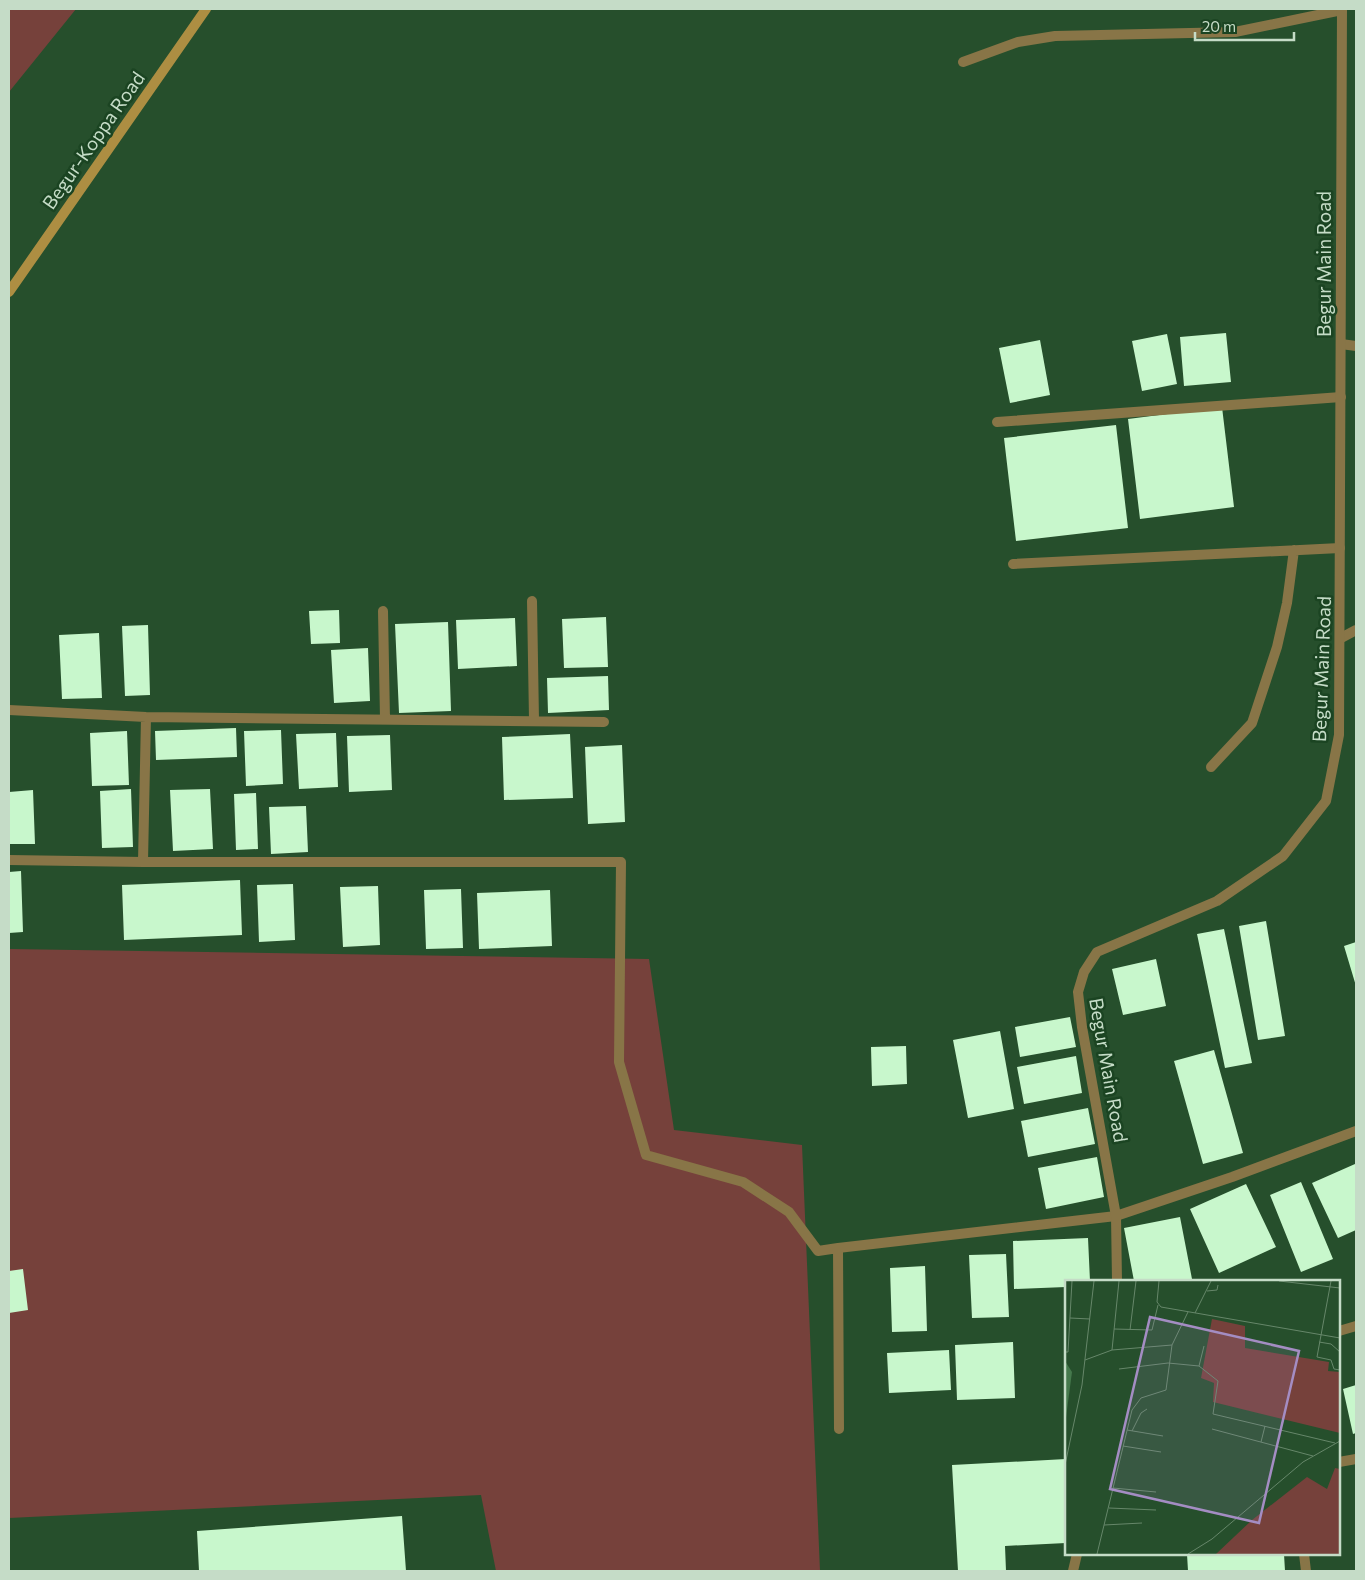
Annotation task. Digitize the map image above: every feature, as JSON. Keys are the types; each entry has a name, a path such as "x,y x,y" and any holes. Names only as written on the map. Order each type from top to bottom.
{"main road":[{"name":"Begur-Koppa Road","path":"9,292 206,9"}],"street":[{"path":"963,62 1018,42 1055,36 1235,32 1342,9"},
{"name":"Begur Main Road","path":"1117,1280 1116,1216 1082,1027 1078,992 1084,972 1097,952 1217,901 1283,856 1326,801 1340,735 1342,9"},
{"path":"1341,344 1356,346"},
{"path":"997,422 1341,397"},
{"path":"1013,564 1340,548"},
{"path":"1211,767 1252,723 1276,647 1287,602 1294,550"},
{"path":"532,601 534,720"},
{"path":"383,611 385,719"},
{"path":"1341,638 1356,630"},
{"path":"9,710 146,717 604,722"},
{"path":"143,862 146,717"},
{"path":"9,860 143,862 621,862 619,1062 646,1155 743,1182 789,1212 818,1251 1116,1216 1232,1177 1356,1130"},
{"path":"838,1248 839,1429"},
{"path":"1340,1331 1356,1326"},
{"path":"1340,1462 1356,1459"},
{"path":"1073,1571 1077,1555"},
{"path":"1304,1555 1306,1571"}],"shaded area":[{"path":"9,9 76,9 9,92"},
{"path":"9,949 649,959 674,1130 802,1145 820,1571 496,1571 481,1495 9,1518"}],"building":[{"path":"1226,333 1231,382 1184,386 1180,337"},
{"path":"1167,334 1177,384 1142,391 1132,341"},
{"path":"1040,340 1050,395 1010,403 999,348"},
{"path":"1222,407 1234,507 1140,519 1128,419"},
{"path":"1116,425 1128,528 1016,541 1004,438"},
{"path":"339,610 340,643 311,644 309,611"},
{"path":"606,617 608,667 564,668 562,619"},
{"path":"515,618 517,666 458,669 456,620"},
{"path":"448,622 451,711 399,713 395,624"},
{"path":"148,625 150,695 125,696 122,626"},
{"path":"99,633 102,698 62,699 59,635"},
{"path":"368,648 370,701 334,703 331,650"},
{"path":"608,676 609,710 548,713 547,678"},
{"path":"236,728 237,757 156,760 155,731"},
{"path":"281,730 283,784 246,786 244,731"},
{"path":"127,731 129,785 92,786 90,733"},
{"path":"336,733 338,787 299,789 296,734"},
{"path":"570,734 573,798 504,800 502,737"},
{"path":"390,735 392,790 349,792 347,736"},
{"path":"622,745 625,822 588,824 585,747"},
{"path":"131,789 133,847 102,848 100,791"},
{"path":"210,789 213,849 173,851 170,790"},
{"path":"33,790 35,844 9,844 9,792"},
{"path":"256,793 258,849 236,850 234,794"},
{"path":"306,806 308,852 271,854 269,807"},
{"path":"21,871 23,932 9,933 9,872"},
{"path":"240,880 242,935 124,940 122,885"},
{"path":"293,884 295,940 259,942 257,885"},
{"path":"378,886 380,945 343,947 340,887"},
{"path":"461,889 463,948 426,949 424,890"},
{"path":"550,890 552,946 479,949 477,893"},
{"path":"1266,921 1285,1036 1258,1040 1239,926"},
{"path":"1224,929 1252,1063 1225,1068 1197,934"},
{"path":"1356,942 1356,986 1344,946"},
{"path":"1156,959 1166,1006 1123,1015 1112,969"},
{"path":"1070,1017 1076,1047 1020,1057 1015,1027"},
{"path":"1000,1031 1014,1109 968,1118 953,1040"},
{"path":"906,1046 907,1084 872,1086 871,1047"},
{"path":"1214,1050 1243,1153 1203,1164 1174,1061"},
{"path":"1076,1056 1082,1093 1024,1104 1017,1067"},
{"path":"1088,1108 1095,1144 1028,1157 1021,1121"},
{"path":"1097,1157 1104,1197 1046,1209 1038,1168"},
{"path":"1355,1164 1356,1230 1338,1238 1312,1183"},
{"path":"1301,1182 1333,1259 1301,1272 1270,1195"},
{"path":"1246,1184 1276,1247 1219,1273 1190,1209"},
{"path":"1180,1217 1192,1279 1134,1280 1124,1228"},
{"path":"1088,1238 1090,1280 1065,1280 1065,1287 1014,1289 1013,1241"},
{"path":"1006,1254 1009,1317 972,1318 969,1255"},
{"path":"925,1266 927,1331 892,1332 890,1268"},
{"path":"23,1269 28,1310 9,1313 9,1271"},
{"path":"1013,1342 1015,1398 957,1400 955,1345"},
{"path":"949,1350 951,1390 889,1393 887,1353"},
{"path":"1356,1385 1356,1433 1353,1434 1343,1389"},
{"path":"1065,1459 1065,1543 1005,1546 1006,1571 958,1571 952,1465"},
{"path":"402,1516 406,1571 199,1571 197,1531"},
{"path":"1187,1555 1284,1555 1285,1571 1188,1571"}]}
